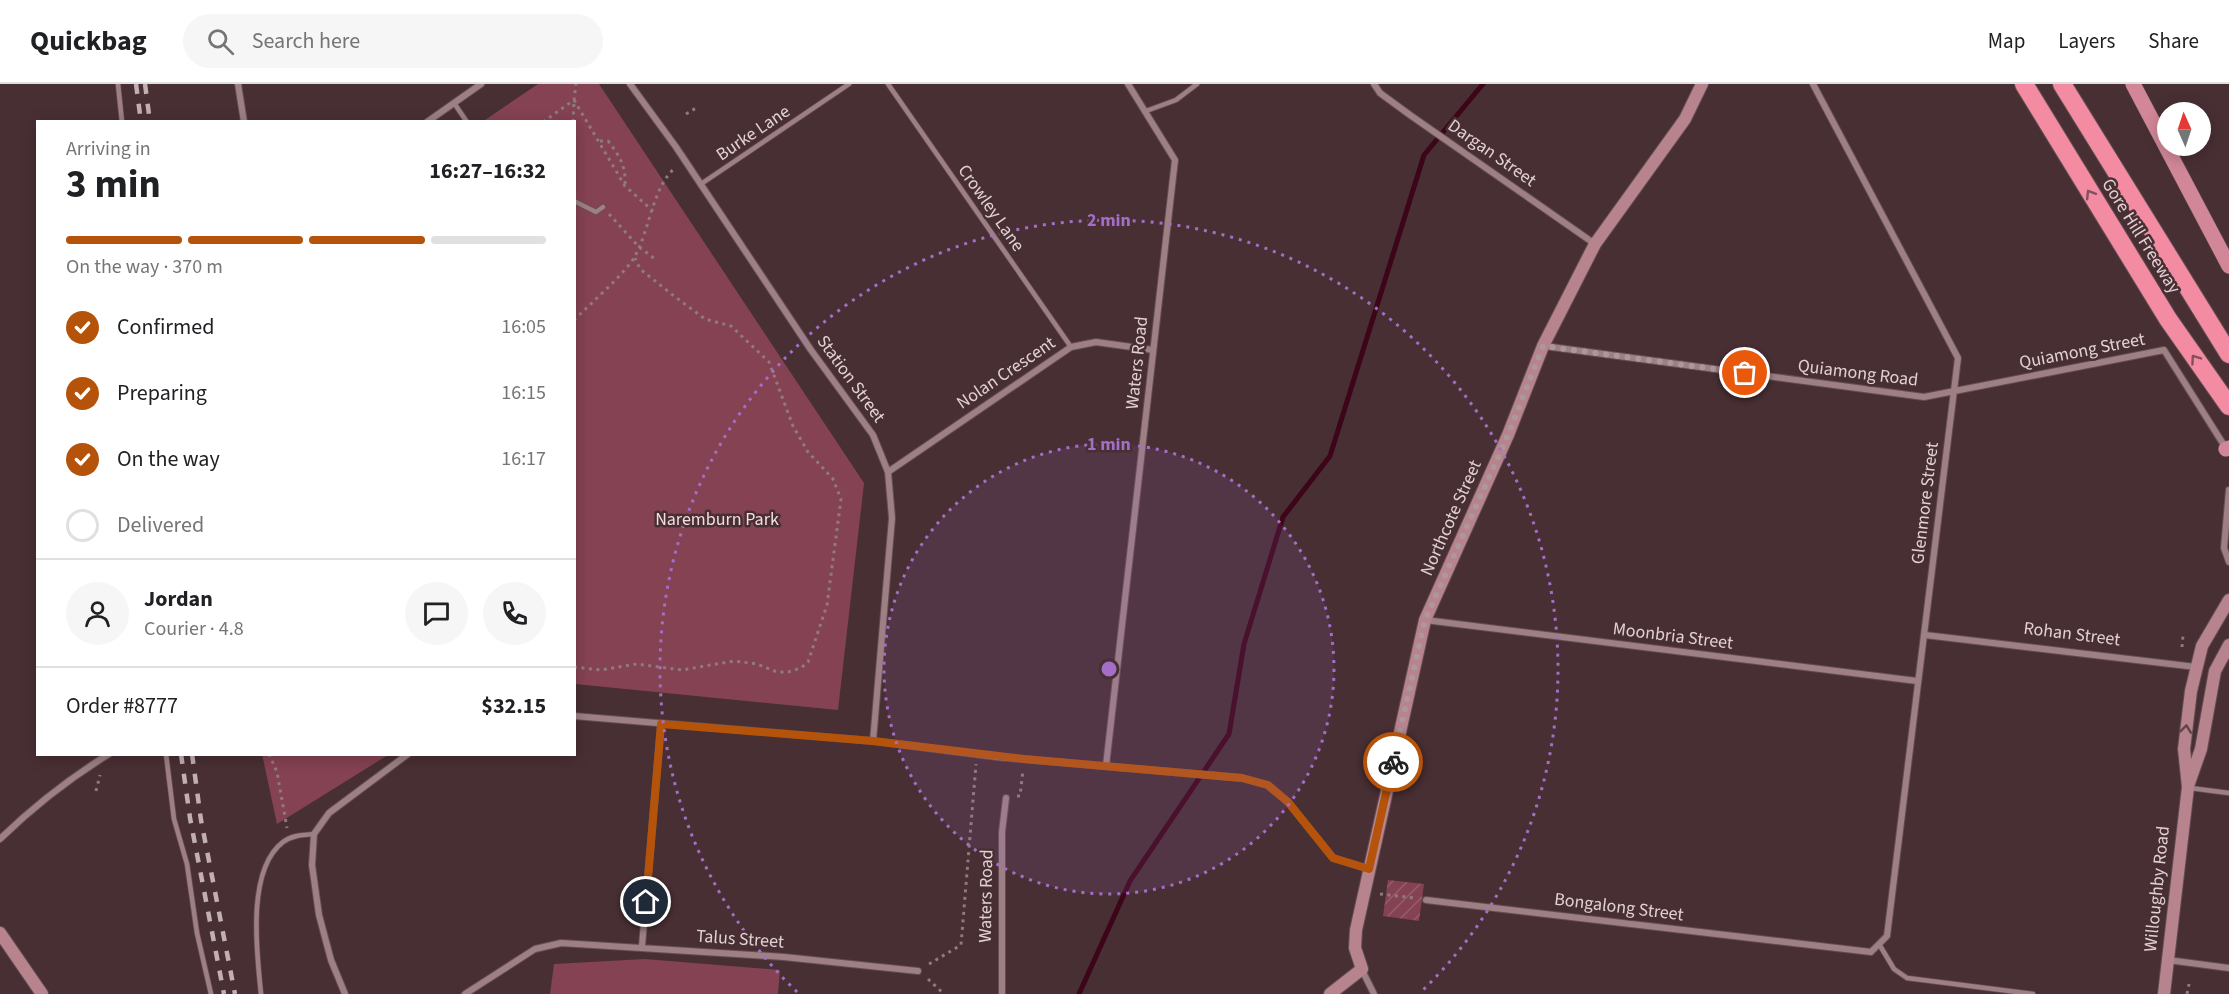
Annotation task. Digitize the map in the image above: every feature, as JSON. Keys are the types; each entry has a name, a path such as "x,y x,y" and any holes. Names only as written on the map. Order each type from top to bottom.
{"highway":[{"name":"Gore Hill Freeway","path":"2024,84 2168,319 2229,406"},
{"name":"Gore Hill Freeway","path":"2062,84 2229,354"}],"main road":[{"path":"2133,84 2229,266"}],"street":[{"path":"238,84 244,120"},
{"path":"430,120 481,84"},
{"name":"Station Street","path":"630,84 701,184 811,350 873,435 888,472 892,518 873,741"},
{"name":"Waters Road","path":"1106,766 1141,478 1175,160 1128,84"},
{"name":"Dargan Street","path":"1374,84 1380,93 1410,115 1595,244"},
{"name":"Northcote Street","path":"1362,969 1355,948 1356,930 1425,620 1508,435 1543,346 1595,244 1685,119 1702,84"},
{"name":"Glenmore Street","path":"1814,84 1958,358 1887,936 1871,952"},
{"name":"Nolan Crescent","path":"888,472 1071,347 1096,342 1153,350"},
{"name":"Quiamong Road","path":"1543,346 1924,397 1955,391"},
{"name":"Quiamong Street","path":"1955,391 2164,350 2228,451"},
{"path":"2229,490 2224,548 2229,562"},
{"name":"Willoughby Road","path":"2188,787 2184,749 2196,667 2208,635 2229,600"},
{"name":"Moonbria Street","path":"1425,620 1917,681"},
{"name":"Rohan Street","path":"1924,635 2215,671"},
{"name":"Willoughby Road","path":"2164,994 2188,787 2201,749 2215,671 2229,645"},
{"path":"576,716 873,741 1024,759 1242,778 1268,785 1288,802 1333,858 1369,869"},
{"path":"642,946 661,724"},
{"path":"0,839 59,790 106,756"},
{"path":"345,994 331,960 319,915 312,865 314,834 329,813 405,756"},
{"name":"Waters Road","path":"1002,994 1002,832 1006,798"},
{"name":"Bongalong Street","path":"1426,900 1871,952"},
{"path":"0,933 42,994"},
{"name":"Talus Street","path":"465,994 535,949 561,943 642,946 783,957 918,971"},
{"path":"2168,960 2229,968"},
{"path":"1330,994 1362,969 1374,994"}],"lane":[{"path":"118,84 122,120"},
{"name":"Burke Lane","path":"701,184 849,84"},
{"name":"Crowley Lane","path":"888,84 1071,347"},
{"path":"1146,111 1176,100 1197,84"},
{"path":"454,103 466,120"},
{"path":"576,202 596,212 603,207"},
{"path":"166,756 174,819 187,864 197,933 211,994"},
{"path":"2188,787 2229,793"},
{"path":"261,994 255,916 266,869 274,851 282,842 291,837 314,834"},
{"path":"1879,944 1894,969 1907,978 2033,994"}],"path":[{"path":"573,120 576,84"},
{"path":"546,120 574,100"},
{"path":"574,100 625,186 652,211"},
{"path":"686,114 696,108"},
{"path":"600,141 608,141 618,154 626,170 625,186"},
{"path":"576,318 635,258 669,172 675,168"},
{"path":"603,207 639,247 655,259"},
{"path":"576,667 602,670 636,664 682,670 734,661 757,664 777,672 788,672 801,668 808,662 827,605 841,499 838,488 808,452 793,426 769,362 731,326 705,319 666,289 640,268 635,258"},
{"path":"2181,647 2183,635"},
{"path":"944,994 918,971 961,945 977,754"},
{"path":"270,756 276,772 286,828 314,834"},
{"path":"1006,798 1020,796 1024,759"},
{"path":"96,791 101,771"},
{"path":"1364,892 1426,900"},
{"path":"2187,994 2189,984"}],"green space":[{"name":"Naremburn Park","path":"538,84 599,84 864,483 838,710 576,684 576,120 485,120"},
{"path":"262,756 386,756 277,824"},
{"path":"1388,880 1424,884 1419,921 1383,916"},
{"path":"645,959 780,970 778,994 550,994 554,964"}],"waterway":[{"path":"1079,994 1130,881 1229,734 1244,644 1283,517 1330,456 1424,155 1483,84"}],"railway":[{"path":"136,84 141,120"},
{"path":"145,84 150,120"},
{"path":"181,756 190,818 224,994"},
{"path":"192,756 201,820 235,994"}],"way so far":[{"path":"1393,762 1425,620 1508,435 1543,346 1745,373"}],"route":[{"path":"646,902 661,724 873,741 998,757 1242,778 1268,785 1288,802 1320,845 1333,858 1369,869 1393,762"}]}
